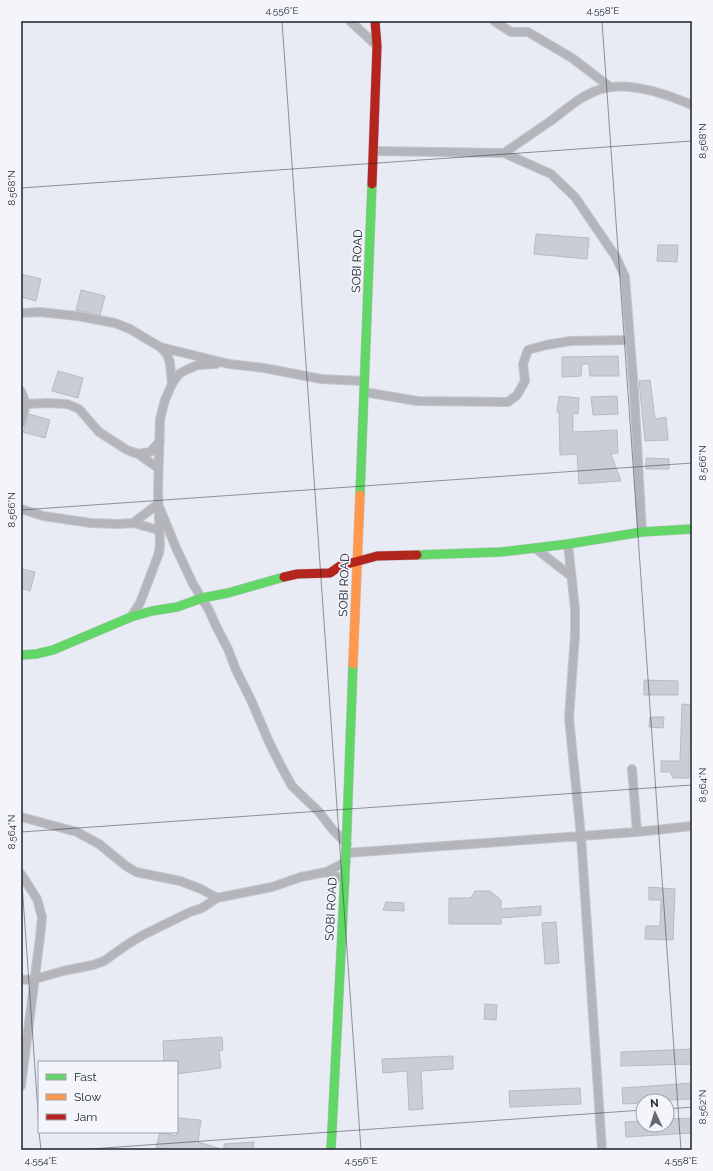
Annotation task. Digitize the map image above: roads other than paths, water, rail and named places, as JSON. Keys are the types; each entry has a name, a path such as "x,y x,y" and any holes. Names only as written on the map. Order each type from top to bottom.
{"main road":[{"name":"SOBI ROAD","path":"331,1150 346,862 358,561 377,46 375,21"},
{"path":"21,655 36,654 52,650 131,617 152,611 177,607 202,598 228,593 297,574 330,573 340,566 377,556 501,552 568,544 642,532 692,529"}],"street":[{"path":"350,21 377,46"},
{"path":"494,21 511,32 528,32 572,58 610,87"},
{"path":"504,153 586,95 607,87 626,87 653,91 670,95 692,105"},
{"path":"373,151 504,153 551,174 575,197 616,257 625,277 634,391 642,532"},
{"path":"21,313 40,312 78,316 115,323 130,329 160,346 228,364"},
{"path":"364,392 417,401 508,402 517,395 525,381 523,364 528,350 570,341 629,340"},
{"path":"160,346 167,354 170,363 172,384"},
{"path":"131,617 140,602 159,553 158,468 160,419 165,400 172,384 179,374 193,367 212,364 228,364 264,368 321,379 364,381"},
{"path":"21,391 26,404 21,423"},
{"path":"26,404 67,404 79,409 99,432 127,450 138,454 158,468"},
{"path":"138,454 150,452 160,441"},
{"path":"133,522 158,504"},
{"path":"158,504 193,584 209,610 269,742 292,786 319,812 346,848 581,836 692,826"},
{"path":"21,509 43,516 91,523 119,524 133,522 159,530"},
{"path":"568,544 575,609 575,635 569,718 581,836 602,1150"},
{"path":"535,548 571,576"},
{"path":"632,769 637,832"},
{"path":"21,816 77,832 99,844 126,866 136,872 180,881 201,889 217,898"},
{"path":"21,980 35,979 63,971 93,965 104,961 138,938 190,912 202,908 217,898 272,887 301,877 326,872 346,862"},
{"path":"326,872 345,880"},
{"path":"21,874 37,899 42,917 35,979 22,1064 21,1086"}]}
